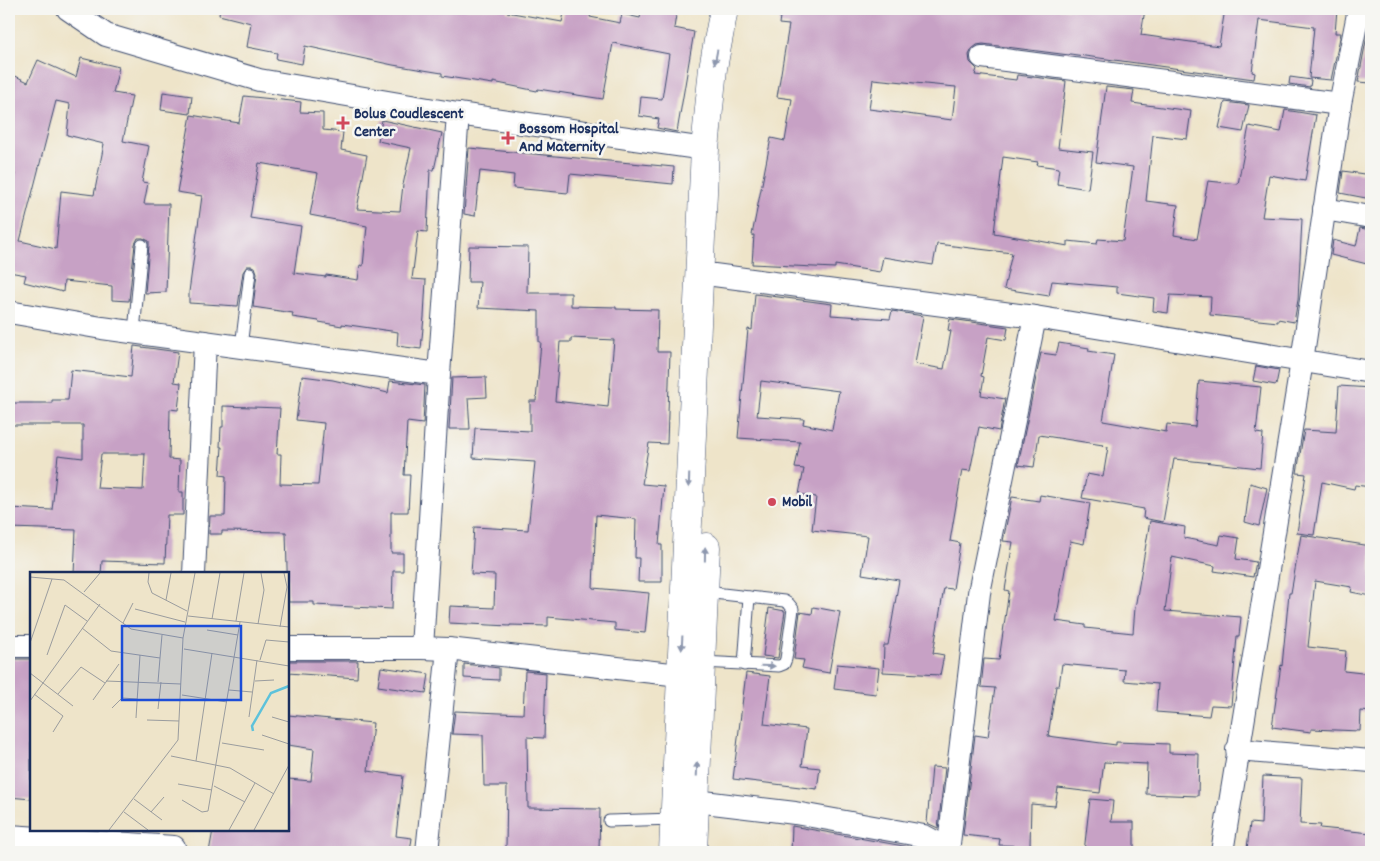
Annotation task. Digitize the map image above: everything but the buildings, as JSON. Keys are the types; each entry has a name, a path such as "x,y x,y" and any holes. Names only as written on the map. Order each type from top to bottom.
{"street":[{"path":"68,9 106,35 259,80 458,114 705,149"},
{"path":"693,852 696,801 686,579 689,476 705,149 714,68 724,9"},
{"path":"673,852 674,820 691,668 705,592 706,478 714,275 722,153 742,9"},
{"path":"1222,852 1237,750 1302,361 1340,104 1359,9"},
{"path":"982,57 1340,104"},
{"path":"422,648 458,114"},
{"path":"1324,209 1371,217"},
{"path":"714,275 1035,316 1371,372"},
{"path":"9,312 134,332 439,374"},
{"path":"948,852 978,593 1035,316"},
{"path":"194,572 206,342"},
{"path":"9,646 30,646"},
{"path":"289,648 448,649 691,668"},
{"path":"427,852 448,649"},
{"path":"1237,750 1371,761"},
{"path":"696,801 795,812 924,836 936,843 943,852"},
{"path":"9,836 174,843"}],"lane":[{"path":"134,332 142,244"},
{"path":"240,347 250,273"},
{"path":"691,668 744,665 779,666 784,664 786,658 793,609 789,604 784,601 705,592"},
{"path":"744,665 749,597"},
{"path":"609,821 674,820"}],"place":[{"name":"Bolus Coudlescent Center","path":"343,123"},
{"name":"Bossom Hospital And Maternity","path":"508,138"},
{"name":"Mobil","path":"772,502"}]}
